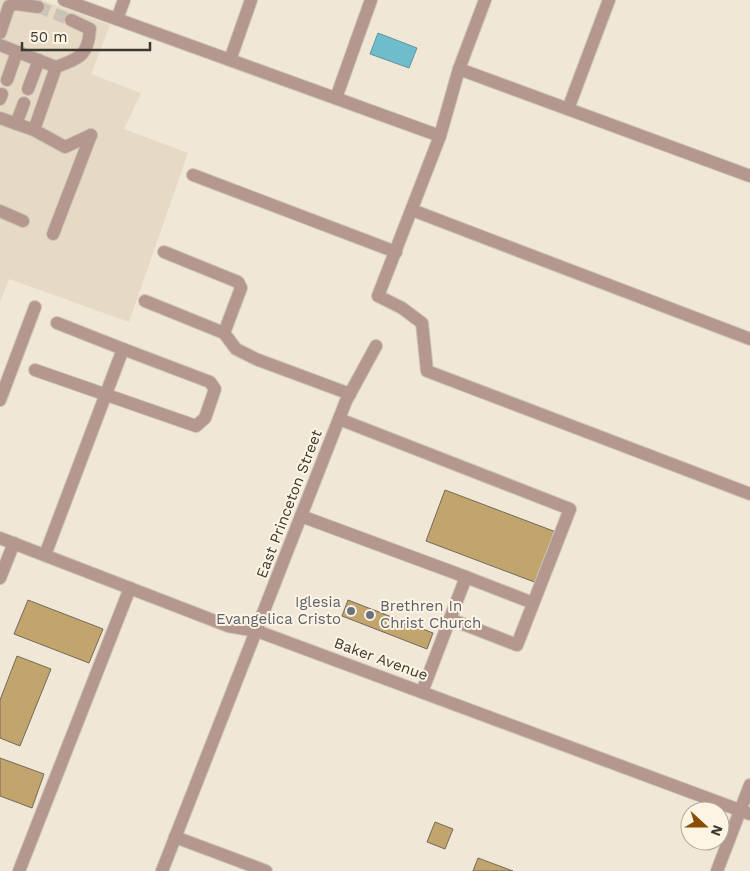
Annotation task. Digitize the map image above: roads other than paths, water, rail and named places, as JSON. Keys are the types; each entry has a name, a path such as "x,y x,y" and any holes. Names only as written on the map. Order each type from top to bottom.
{"street":[{"path":"64,0 440,136"},
{"path":"117,19 124,0"},
{"path":"230,60 251,0"},
{"path":"336,98 371,0"},
{"path":"484,0 459,69 440,136 378,296 402,308 422,324 427,371 750,494"},
{"path":"568,109 610,0"},
{"path":"0,33 9,6 16,4 38,8"},
{"path":"0,45 56,67 80,58 89,43 90,29 71,20"},
{"path":"7,80 17,52"},
{"path":"28,89 39,60"},
{"path":"34,130 56,67"},
{"path":"459,69 750,176"},
{"path":"16,124 24,103"},
{"path":"0,118 34,130 66,147 91,135 53,234"},
{"path":"193,174 396,252"},
{"path":"412,210 750,339"},
{"path":"0,211 23,221"},
{"path":"164,252 238,282 241,288 224,333"},
{"path":"145,301 224,333 236,349 256,359 350,394"},
{"path":"0,400 35,307"},
{"path":"35,370 196,426 205,418 215,389 210,382 57,324"},
{"name":"East Princeton Street","path":"162,871 339,419 376,346"},
{"path":"45,555 123,349"},
{"path":"339,419 570,509 517,645 450,619"},
{"path":"302,516 533,603"},
{"name":"Baker Avenue","path":"0,538 228,626 257,630 745,812"},
{"path":"0,578 14,543"},
{"path":"422,692 466,577"},
{"path":"19,871 130,588"},
{"path":"718,871 745,812 750,785"},
{"path":"175,837 266,871"}],"water":[{"path":"378,33 417,48 409,68 370,54"}],"tunnel":[{"path":"38,7 71,20"}],"place":[{"name":"Iglesia Evangelica Cristo","path":"351,611"},
{"name":"Brethren In Christ Church","path":"370,615"}]}
